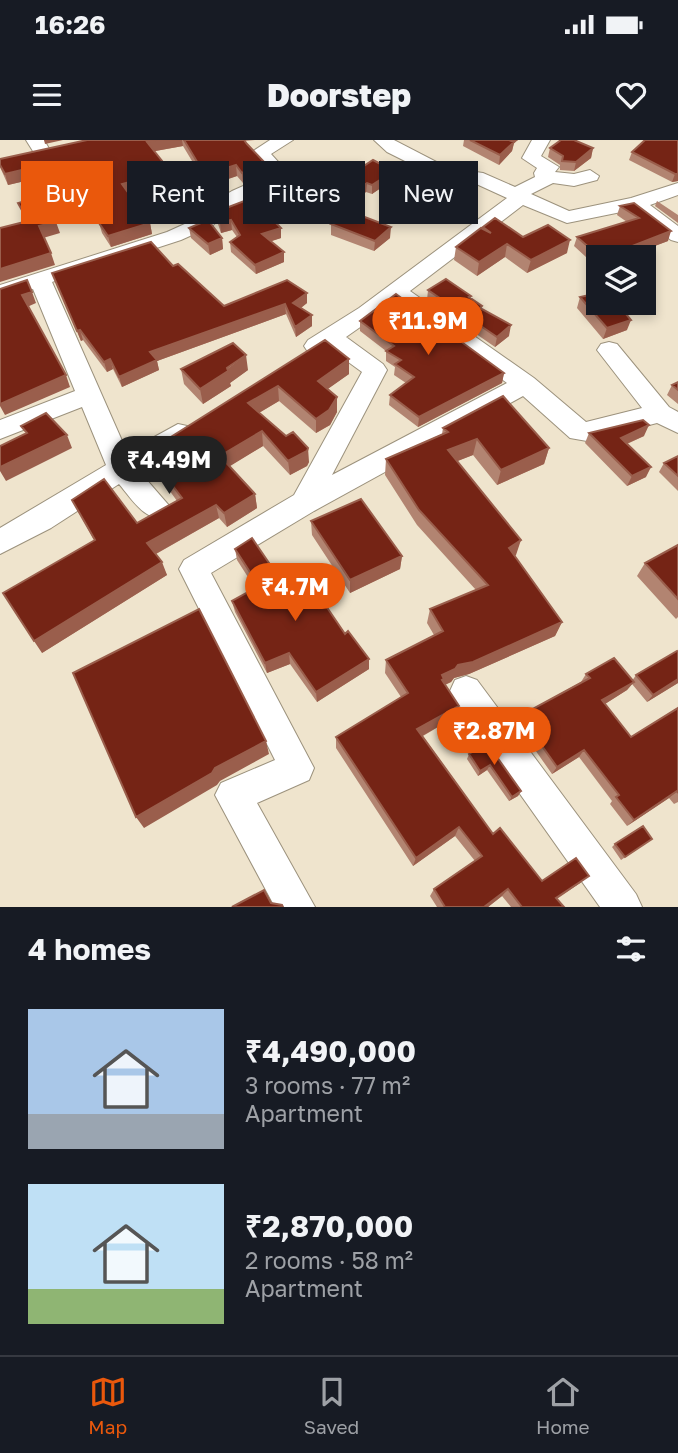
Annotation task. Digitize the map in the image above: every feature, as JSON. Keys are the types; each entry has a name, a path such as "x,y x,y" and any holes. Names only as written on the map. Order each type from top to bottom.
{"street":[{"path":"0,292 156,243 201,224 228,201 282,176 259,153 284,140"},
{"path":"383,140 393,148 444,173 476,177 568,218 635,203 678,189"},
{"path":"541,140 531,158 550,167 542,173 545,179"},
{"path":"21,157 46,147"},
{"path":"293,360 331,338 518,196 545,179 574,180 590,176"},
{"path":"635,203 678,236"},
{"path":"40,280 121,469 158,509"},
{"path":"395,291 525,384 582,432 669,418"},
{"path":"304,503 375,370 331,338"},
{"path":"609,350 669,418"},
{"path":"296,907 233,795 297,768 194,569 304,503 525,384"},
{"path":"0,430 89,395"},
{"path":"0,542 41,520 201,418"},
{"path":"466,691 623,907"}],"building":[{"path":"87,140 156,140 147,142 162,161 127,161 127,183 122,184 127,191 127,224 147,224 108,236 100,224 113,224 113,161 21,161 21,170 5,174 0,159"},
{"path":"184,140 244,140 263,161 243,161 242,173 236,165 229,167 229,161 197,161"},
{"path":"470,140 509,140 514,142 500,155"},
{"path":"561,140 574,140 593,148 576,162 562,161 563,156 550,148"},
{"path":"645,140 678,140 678,174 632,152"},
{"path":"373,160 379,163 379,181 372,185 365,184 365,165"},
{"path":"243,202 243,224 277,224 281,228 262,234 284,252 255,265 230,242 240,235 229,221 229,207"},
{"path":"634,203 671,231 635,245 586,245 577,237 639,218 620,206"},
{"path":"365,217 391,227 375,241 331,224 365,224"},
{"path":"495,218 523,237 548,225 570,240 531,260 507,244 479,262 456,247 481,228 491,233 483,227"},
{"path":"21,223 48,224 39,226 51,253 0,269 0,228"},
{"path":"198,224 211,224 222,238 208,244 189,228"},
{"path":"151,242 173,266 178,264 224,306 287,280 307,293 293,303 312,315 295,327 285,304 150,352 157,360 119,377 110,359 104,362 80,330 77,331 52,273"},
{"path":"446,279 471,296 469,297 482,306 480,308 511,325 497,337 428,290"},
{"path":"27,280 32,292 22,295 66,375 0,404 0,289"},
{"path":"396,294 504,373 419,417 390,395 414,377 395,364 401,360 386,351 394,346 360,321"},
{"path":"596,315 627,315 631,320 607,328"},
{"path":"325,340 349,359 318,381 337,397 329,410 316,419 278,386 248,403 286,436 293,432 308,448 307,451 288,461 262,431 220,456 255,494 224,513 216,505 147,543 162,562 34,641 3,593 95,540 72,500 104,479 137,523 182,498 147,452"},
{"path":"233,343 246,355 227,368 228,371 200,389 181,369"},
{"path":"503,396 549,448 501,470 477,439 448,450 521,540 509,548 562,622 473,662 458,665 442,675 442,680 459,706 417,729 493,834 500,828 542,881 576,858 589,876 556,898 564,907 522,907 508,889 484,907 445,907 434,889 482,856 459,827 416,858 336,737 408,693 386,660 443,631 430,609 488,585 419,510 386,459 448,432 443,428"},
{"path":"46,413 67,435 0,467 0,446 27,433 21,426"},
{"path":"643,420 649,425 621,438 651,467 632,476 589,433"},
{"path":"678,456 678,476 664,463"},
{"path":"361,499 402,556 350,580 311,521"},
{"path":"252,538 282,582 303,572 345,634 348,631 369,659 316,692 289,653 265,663 232,601 259,586 235,549"},
{"path":"678,545 678,599 645,563"},
{"path":"199,609 266,741 215,768 212,773 136,817 73,673"},
{"path":"677,651 678,679 653,695 636,675"},
{"path":"614,658 634,682 602,700 631,737 678,708 678,793 677,791 634,820 616,797 619,795 584,750 557,767 537,739 541,737 525,713 590,678 586,674"},
{"path":"487,743 521,791 512,797 490,765 480,771 469,754"},
{"path":"643,826 652,839 625,857 615,844"},
{"path":"264,890 271,903 283,907 232,907"}]}
